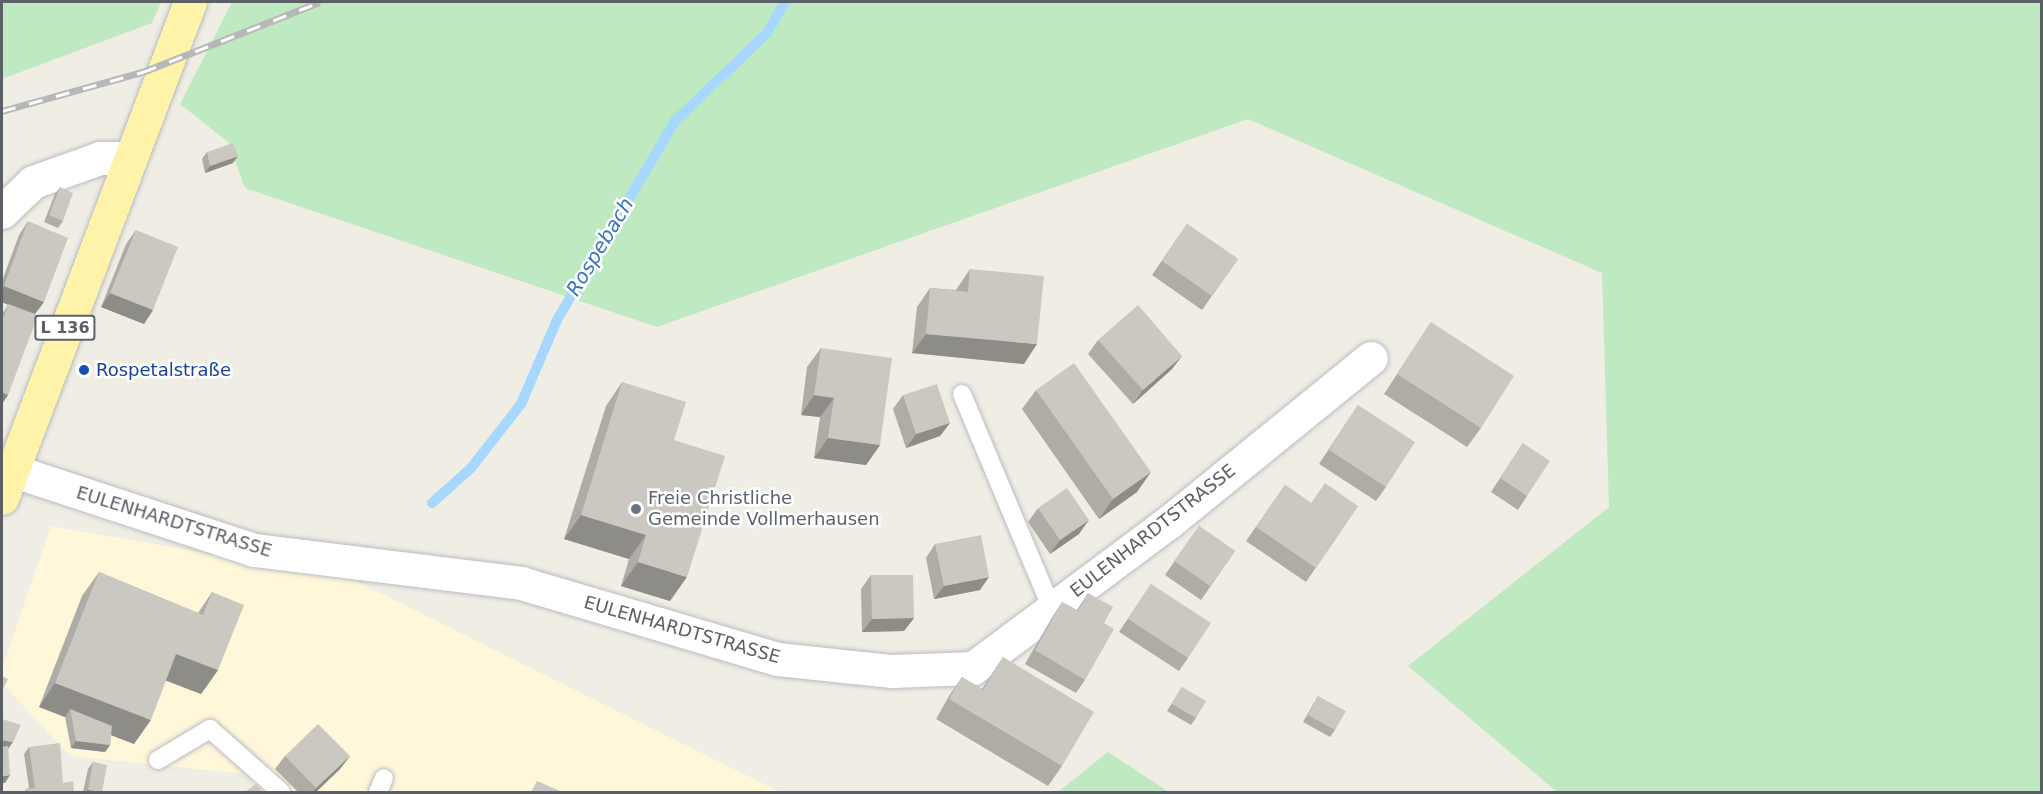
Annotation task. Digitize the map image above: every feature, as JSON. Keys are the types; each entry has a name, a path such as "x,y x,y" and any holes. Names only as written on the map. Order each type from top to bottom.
{"main road":[{"name":"L 136","path":"6,484 190,2"}],"street":[{"path":"2,212 33,182 100,158 130,158"},
{"name":"EULENHARDTSTRASSE","path":"6,484 254,550 521,584 777,659 892,671 973,668 1168,522 1371,358"}],"lane":[{"path":"962,394 1052,609"},
{"path":"158,760 210,729 281,792"}],"shaded area":[{"path":"51,526 352,579 780,792 262,792 245,774 70,756 2,683 2,669"}],"green space":[{"path":"2,2 161,2 152,23 2,79"},
{"path":"232,2 2041,2 2041,792 1557,792 1408,666 1609,507 1602,273 1248,119 657,327 245,188 228,142 180,104"},
{"path":"1108,752 1169,792 1058,792"}],"building":[{"path":"233,143 238,156 210,166 207,152"},
{"path":"60,187 73,193 63,221 49,215"},
{"path":"28,221 68,238 44,302 4,286"},
{"path":"1187,224 1238,259 1212,296 1162,261"},
{"path":"136,230 178,247 153,310 110,293"},
{"path":"970,269 1044,276 1037,344 926,334 930,288 968,292"},
{"path":"8,304 38,315 8,395 2,392 2,322"},
{"path":"1138,305 1182,356 1143,390 1098,340"},
{"path":"1431,322 1514,376 1481,428 1397,374"},
{"path":"821,348 892,358 880,445 828,438 834,398 814,395"},
{"path":"1074,363 1151,472 1113,499 1036,390"},
{"name":"Freie Christliche Gemeinde Vollmerhausen","path":"622,382 686,402 674,440 725,456 687,577 638,562 646,535 581,515"},
{"path":"937,384 950,423 916,434 903,395"},
{"path":"1358,405 1415,442 1386,487 1329,450"},
{"path":"1523,443 1550,461 1527,496 1500,478"},
{"path":"1325,483 1358,506 1316,568 1256,527 1285,485 1311,503"},
{"path":"1067,488 1089,520 1060,540 1038,508"},
{"path":"1199,526 1235,551 1210,586 1174,561"},
{"path":"981,535 989,577 944,586 935,544"},
{"path":"99,572 203,615 212,592 244,605 218,670 176,654 151,720 55,683"},
{"path":"871,575 913,575 914,618 872,619"},
{"path":"1151,584 1211,623 1188,658 1128,619"},
{"path":"1088,593 1113,607 1104,623 1114,629 1085,680 1035,650 1062,602 1078,611"},
{"path":"1003,657 1094,712 1062,766 949,699 962,677 983,690"},
{"path":"2,676 8,679 2,691"},
{"path":"1182,687 1206,701 1196,718 1172,704"},
{"path":"1318,696 1346,711 1335,730 1308,715"},
{"path":"70,709 112,726 110,745 76,741"},
{"path":"2,719 21,725 13,742 2,740"},
{"path":"318,724 350,756 316,788 285,756"},
{"path":"60,743 63,783 73,781 74,792 27,792 26,789 35,788 29,747"},
{"path":"8,746 10,775 2,776 2,747"},
{"path":"93,762 107,765 102,792 88,790"},
{"path":"537,781 562,792 531,792"},
{"path":"256,784 263,792 245,792"}],"waterway":[{"name":"Rospebach","path":"432,503 471,468 521,404 557,320 675,121 767,33 785,2"}],"railway":[{"path":"2,111 143,72 320,2"}],"place":[{"name":"Rospetalstraße","path":"84,370"},
{"name":"Freie Christliche Gemeinde Vollmerhausen","path":"636,509"}]}
